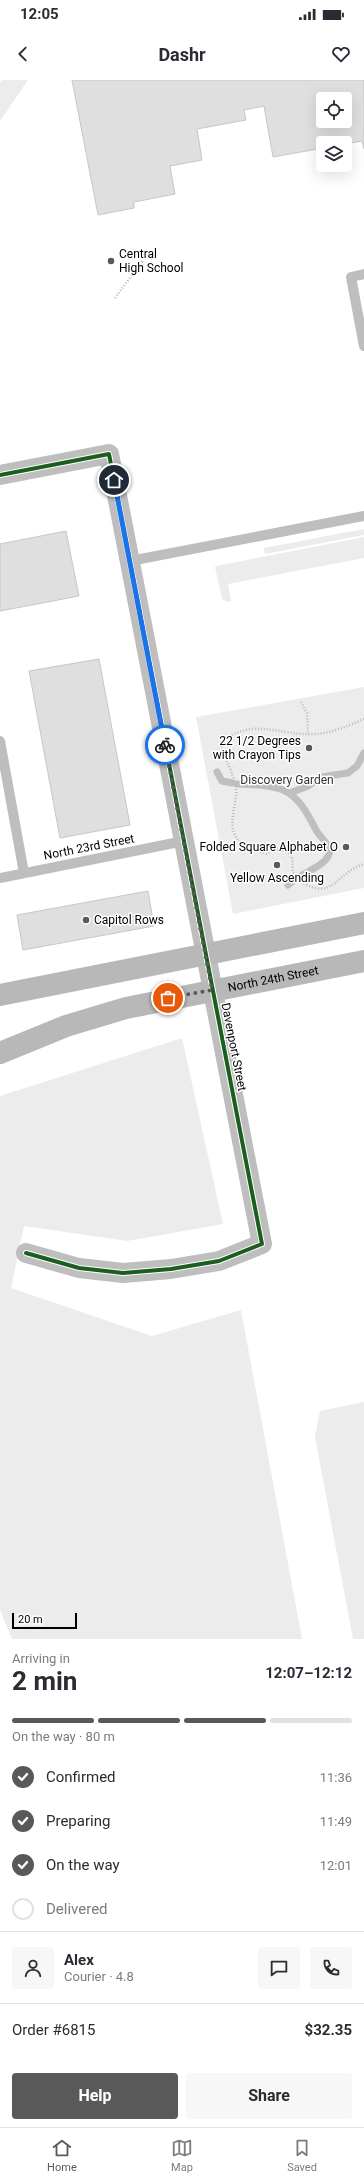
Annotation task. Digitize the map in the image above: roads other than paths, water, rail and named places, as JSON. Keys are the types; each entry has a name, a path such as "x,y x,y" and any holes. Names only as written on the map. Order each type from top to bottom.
{"main road":[{"path":"0,995 364,923"},
{"name":"North 24th Street","path":"0,1053 96,1016 153,1001 364,961"}],"street":[{"name":"Davenport Street","path":"0,475 109,454 262,1244 219,1261 171,1269 123,1273 79,1268 26,1253"}],"lane":[{"path":"364,274 351,277 364,346"},
{"path":"130,561 364,516"},
{"path":"0,741 24,873"},
{"name":"North 23rd Street","path":"0,878 184,841"}],"waterway":[{"path":"290,793 308,786 321,777 348,773 357,766 364,753"},
{"path":"217,772 222,781 232,783"},
{"path":"238,784 278,788 294,797 301,805 330,850 327,859 302,875"},
{"path":"288,885 293,881"}],"place":[{"name":"Central High School","path":"111,261"},
{"name":"22 1/2 Degrees with Crayon Tips","path":"309,748"},
{"name":"Folded Square Alphabet O","path":"346,847"},
{"name":"Yellow Ascending","path":"277,865"},
{"name":"Capitol Rows","path":"86,920"}],"park label":[{"name":"Discovery Garden","path":"287,780"}]}
